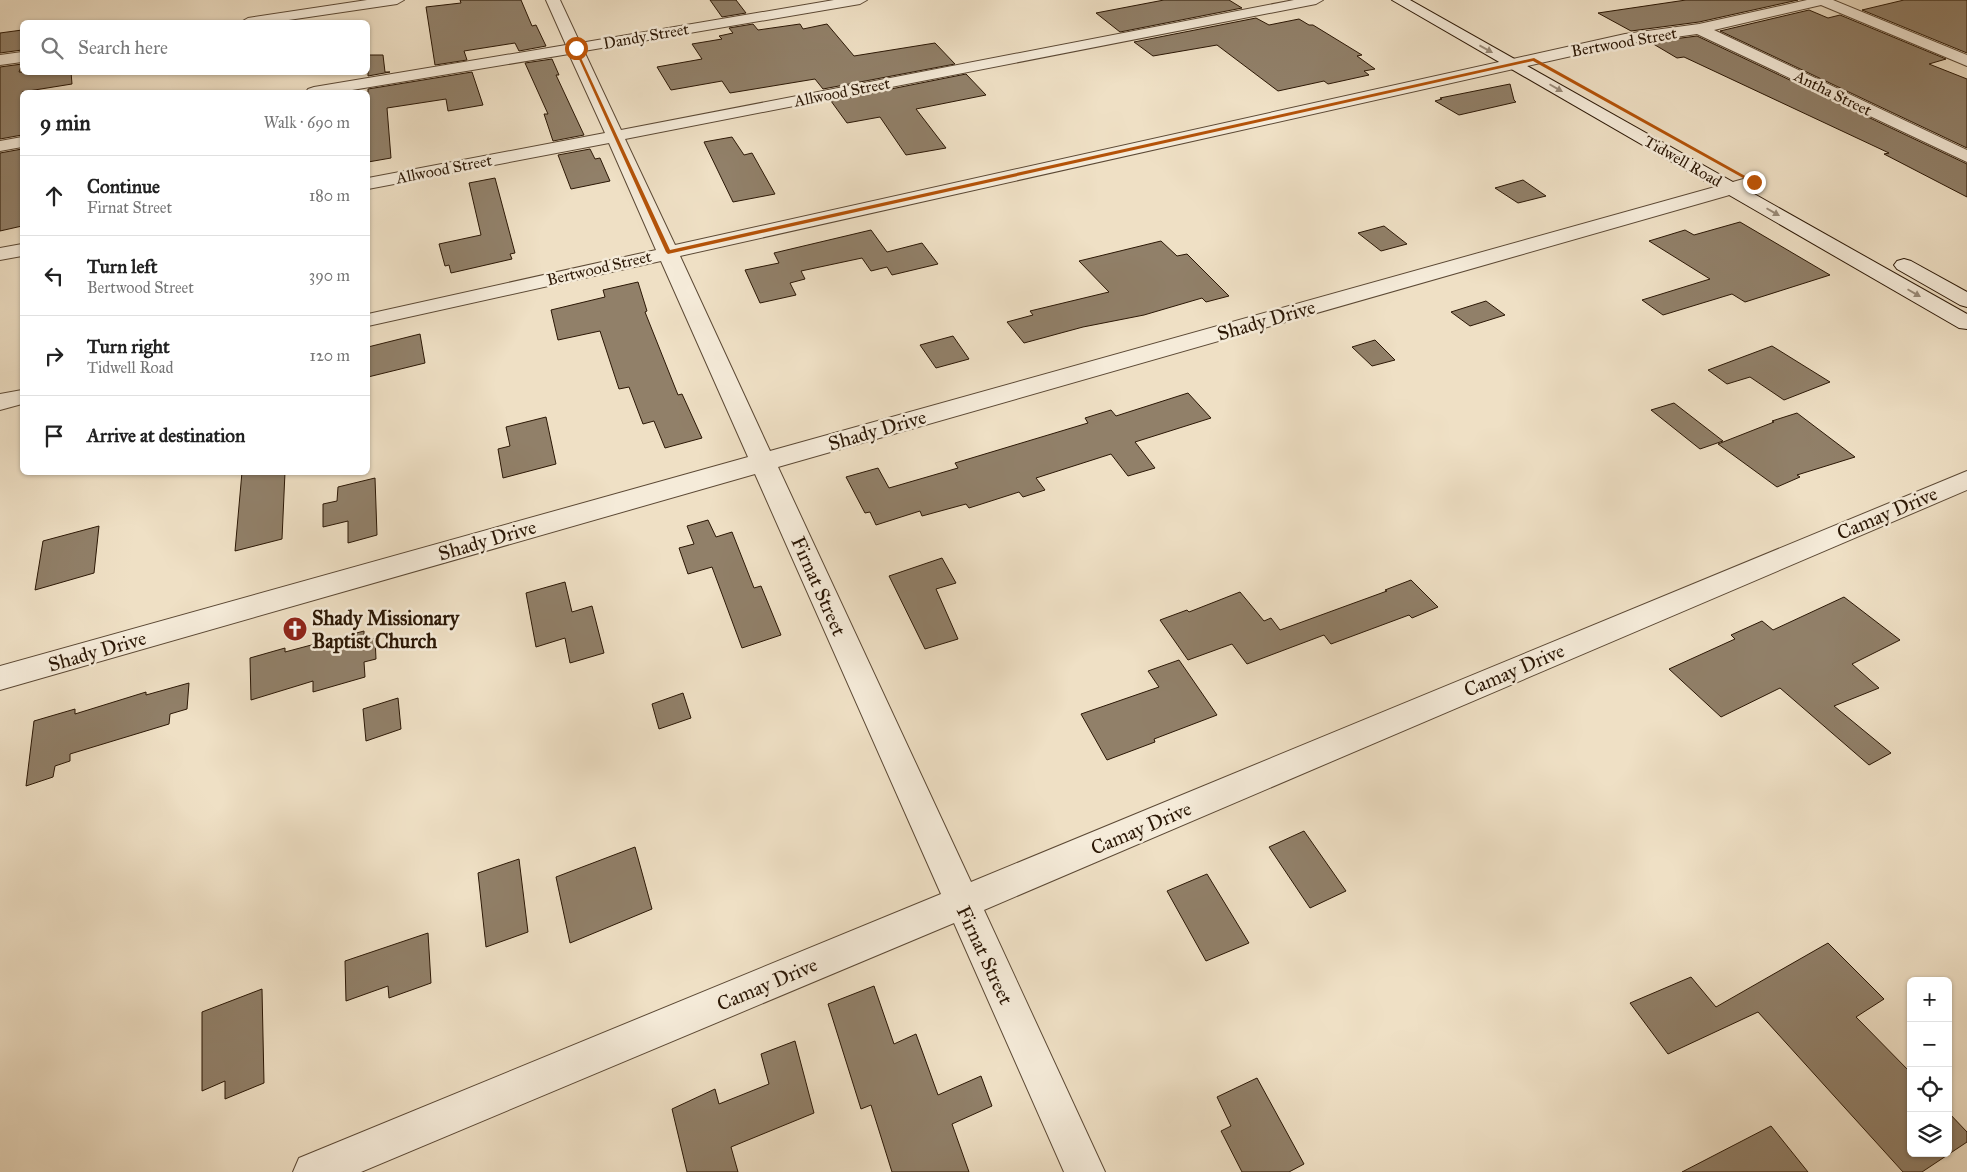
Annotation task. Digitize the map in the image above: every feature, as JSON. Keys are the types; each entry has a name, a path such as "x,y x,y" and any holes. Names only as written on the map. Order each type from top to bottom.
{"street":[{"path":"262,20 397,0"},
{"name":"Firnat Street","path":"553,0 764,462 961,903 1085,1172"},
{"name":"Dandy Street","path":"326,90 860,0"},
{"name":"Allwood Street","path":"370,184 1316,0"},
{"name":"Tidwell Road","path":"1399,0 1514,64 1742,185 1830,225"},
{"name":"Tidwell Road","path":"1426,0 1534,60 1967,323"},
{"path":"1825,0 1967,61"},
{"name":"Bertwood Street","path":"370,320 1625,39 1699,29 1825,0"},
{"name":"Antha Street","path":"1699,29 1967,157"},
{"path":"0,60 20,56"},
{"path":"0,146 20,142"},
{"name":"Shady Drive","path":"0,678 1742,185"},
{"path":"0,254 20,250"},
{"path":"1890,258 1967,301"},
{"path":"0,402 20,397"},
{"name":"Camay Drive","path":"313,1172 961,903 1967,480"}],"building":[{"path":"460,0 521,0 532,26 536,25 546,46 519,51 515,43 464,51 467,60 435,65 426,7 461,3"},
{"path":"710,0 736,0 746,13 722,17"},
{"path":"1164,0 1229,0 1242,8 1120,32 1096,13"},
{"path":"1686,0 1798,0 1699,22 1631,31 1598,13"},
{"path":"1904,0 1967,0 1967,53 1862,10"},
{"path":"1809,10 1828,18 1840,15 1946,59 1929,64 1967,79 1967,148 1720,31"},
{"path":"1256,18 1269,25 1299,19 1309,25 1313,25 1362,55 1357,56 1375,69 1364,71 1369,75 1328,84 1324,81 1278,91 1217,45 1153,56 1134,42"},
{"path":"753,24 758,30 800,24 803,29 827,24 854,56 935,43 955,64 823,89 815,79 730,93 722,81 671,90 657,67 702,59 692,44 722,39 719,36 733,33 729,28"},
{"path":"20,30 20,50 0,53 0,33"},
{"path":"1697,36 1967,164 1967,197 1884,154 1889,153 1684,57 1677,58 1650,42"},
{"path":"370,55 383,55 385,72 390,72 368,76 370,75"},
{"path":"552,59 559,75 556,75 584,135 553,141 544,114 548,114 525,63"},
{"path":"20,64 20,75 71,75 72,84 34,90 20,90 20,135 0,139 0,67"},
{"path":"472,72 483,105 448,111 446,99 387,108 391,158 370,162 370,90 368,89"},
{"path":"966,74 986,95 916,109 946,148 906,155 880,117 847,123 831,101"},
{"path":"1510,84 1516,102 1459,115 1435,101 1442,99 1440,98"},
{"path":"732,137 744,155 752,153 775,194 733,202 704,142"},
{"path":"20,149 20,226 0,231 0,153"},
{"path":"590,149 595,159 600,158 610,181 571,189 558,155"},
{"path":"495,178 515,253 510,254 512,259 451,273 449,265 445,266 439,244 481,235 469,183"},
{"path":"1523,180 1546,196 1518,203 1495,188"},
{"path":"1740,222 1830,275 1745,302 1732,294 1663,315 1642,300 1710,279 1649,241 1685,230 1694,235"},
{"path":"1384,226 1407,244 1381,251 1358,233"},
{"path":"871,230 887,252 922,243 938,264 892,275 887,267 871,271 862,258 801,271 805,279 790,283 796,295 760,303 745,270 779,263 774,253"},
{"path":"1161,241 1177,256 1187,254 1229,296 1206,302 1202,298 1144,315 1083,327 1024,343 1007,322 1033,315 1030,311 1109,292 1079,261"},
{"path":"638,282 647,311 645,312 678,395 682,394 702,438 665,448 654,421 643,424 629,387 619,389 600,331 558,340 551,310 605,297 603,290"},
{"path":"1486,301 1505,315 1470,326 1451,312"},
{"path":"420,334 425,363 370,377 370,346"},
{"path":"953,336 969,359 936,368 920,345"},
{"path":"1375,340 1395,360 1372,366 1352,347"},
{"path":"1772,346 1830,382 1784,400 1750,377 1727,384 1708,370"},
{"path":"1188,393 1211,418 1135,442 1155,468 1128,476 1111,454 1036,478 1045,490 1023,497 1019,492 969,508 966,504 922,516 920,511 876,525 870,512 865,513 846,477 878,468 889,488 958,468 955,463 1088,423 1085,418 1111,410 1116,416"},
{"path":"1674,403 1723,441 1700,449 1651,410"},
{"path":"1797,413 1855,457 1797,475 1800,477 1777,487 1718,444 1774,422 1772,421"},
{"path":"546,417 556,464 503,478 498,449 510,446 506,427"},
{"path":"242,475 285,475 282,539 235,551"},
{"path":"375,478 377,535 348,543 348,521 323,527 323,504 337,501 338,487"},
{"path":"708,520 716,537 732,532 754,588 761,586 781,635 742,648 712,567 688,574 679,548 694,544 687,526"},
{"path":"99,526 94,573 35,590 43,541"},
{"path":"942,558 956,583 936,589 958,639 925,649 889,576"},
{"path":"1411,580 1438,607 1412,618 1409,615 1331,644 1324,635 1247,664 1232,644 1188,660 1160,620 1187,610 1189,612 1240,592 1264,621 1271,618 1280,630 1387,591 1385,590"},
{"path":"565,582 572,612 592,606 604,653 570,663 565,638 536,647 526,593"},
{"path":"1844,597 1900,640 1852,664 1879,688 1834,706 1891,753 1869,765 1780,688 1721,717 1669,669 1735,639 1731,635 1762,621 1773,630"},
{"path":"364,631 364,641 375,638 376,659 364,662 365,677 313,692 313,681 251,700 250,658 285,648 285,652"},
{"path":"1179,660 1217,715 1154,739 1155,742 1107,760 1081,714 1159,687 1148,671"},
{"path":"189,683 187,709 170,714 169,724 70,754 70,761 55,766 53,777 26,786 34,721 75,709 75,714 146,692 146,695"},
{"path":"683,693 691,718 659,729 652,704"},
{"path":"398,698 401,729 366,741 363,709"},
{"path":"1304,831 1346,891 1310,908 1269,847"},
{"path":"635,847 652,909 570,943 556,877"},
{"path":"519,859 528,932 486,947 478,873"},
{"path":"1207,874 1249,943 1206,961 1167,891"},
{"path":"428,933 431,983 389,998 388,986 346,1001 345,961"},
{"path":"1828,943 1884,999 1856,1017 1907,1069 1907,1157 1944,1157 1922,1172 1903,1172 1758,1012 1668,1054 1630,1003 1691,977 1716,1007"},
{"path":"874,986 894,1044 916,1034 938,1095 981,1076 992,1106 952,1124 969,1172 892,1172 871,1105 861,1109 828,1004"},
{"path":"262,989 264,1083 225,1099 225,1081 202,1091 202,1012"},
{"path":"795,1041 814,1113 731,1147 738,1172 687,1172 672,1109 715,1089 719,1104 769,1084 761,1054"},
{"path":"1257,1078 1304,1164 1289,1172 1242,1172 1221,1131 1231,1126 1217,1097"},
{"path":"1952,1116 1967,1132 1967,1142 1952,1152"},
{"path":"1771,1126 1808,1172 1682,1172"}],"place":[{"name":"Shady Missionary Baptist Church","path":"295,629"}],"route":[{"path":"576,48 668,252 1534,60 1754,182"}]}
